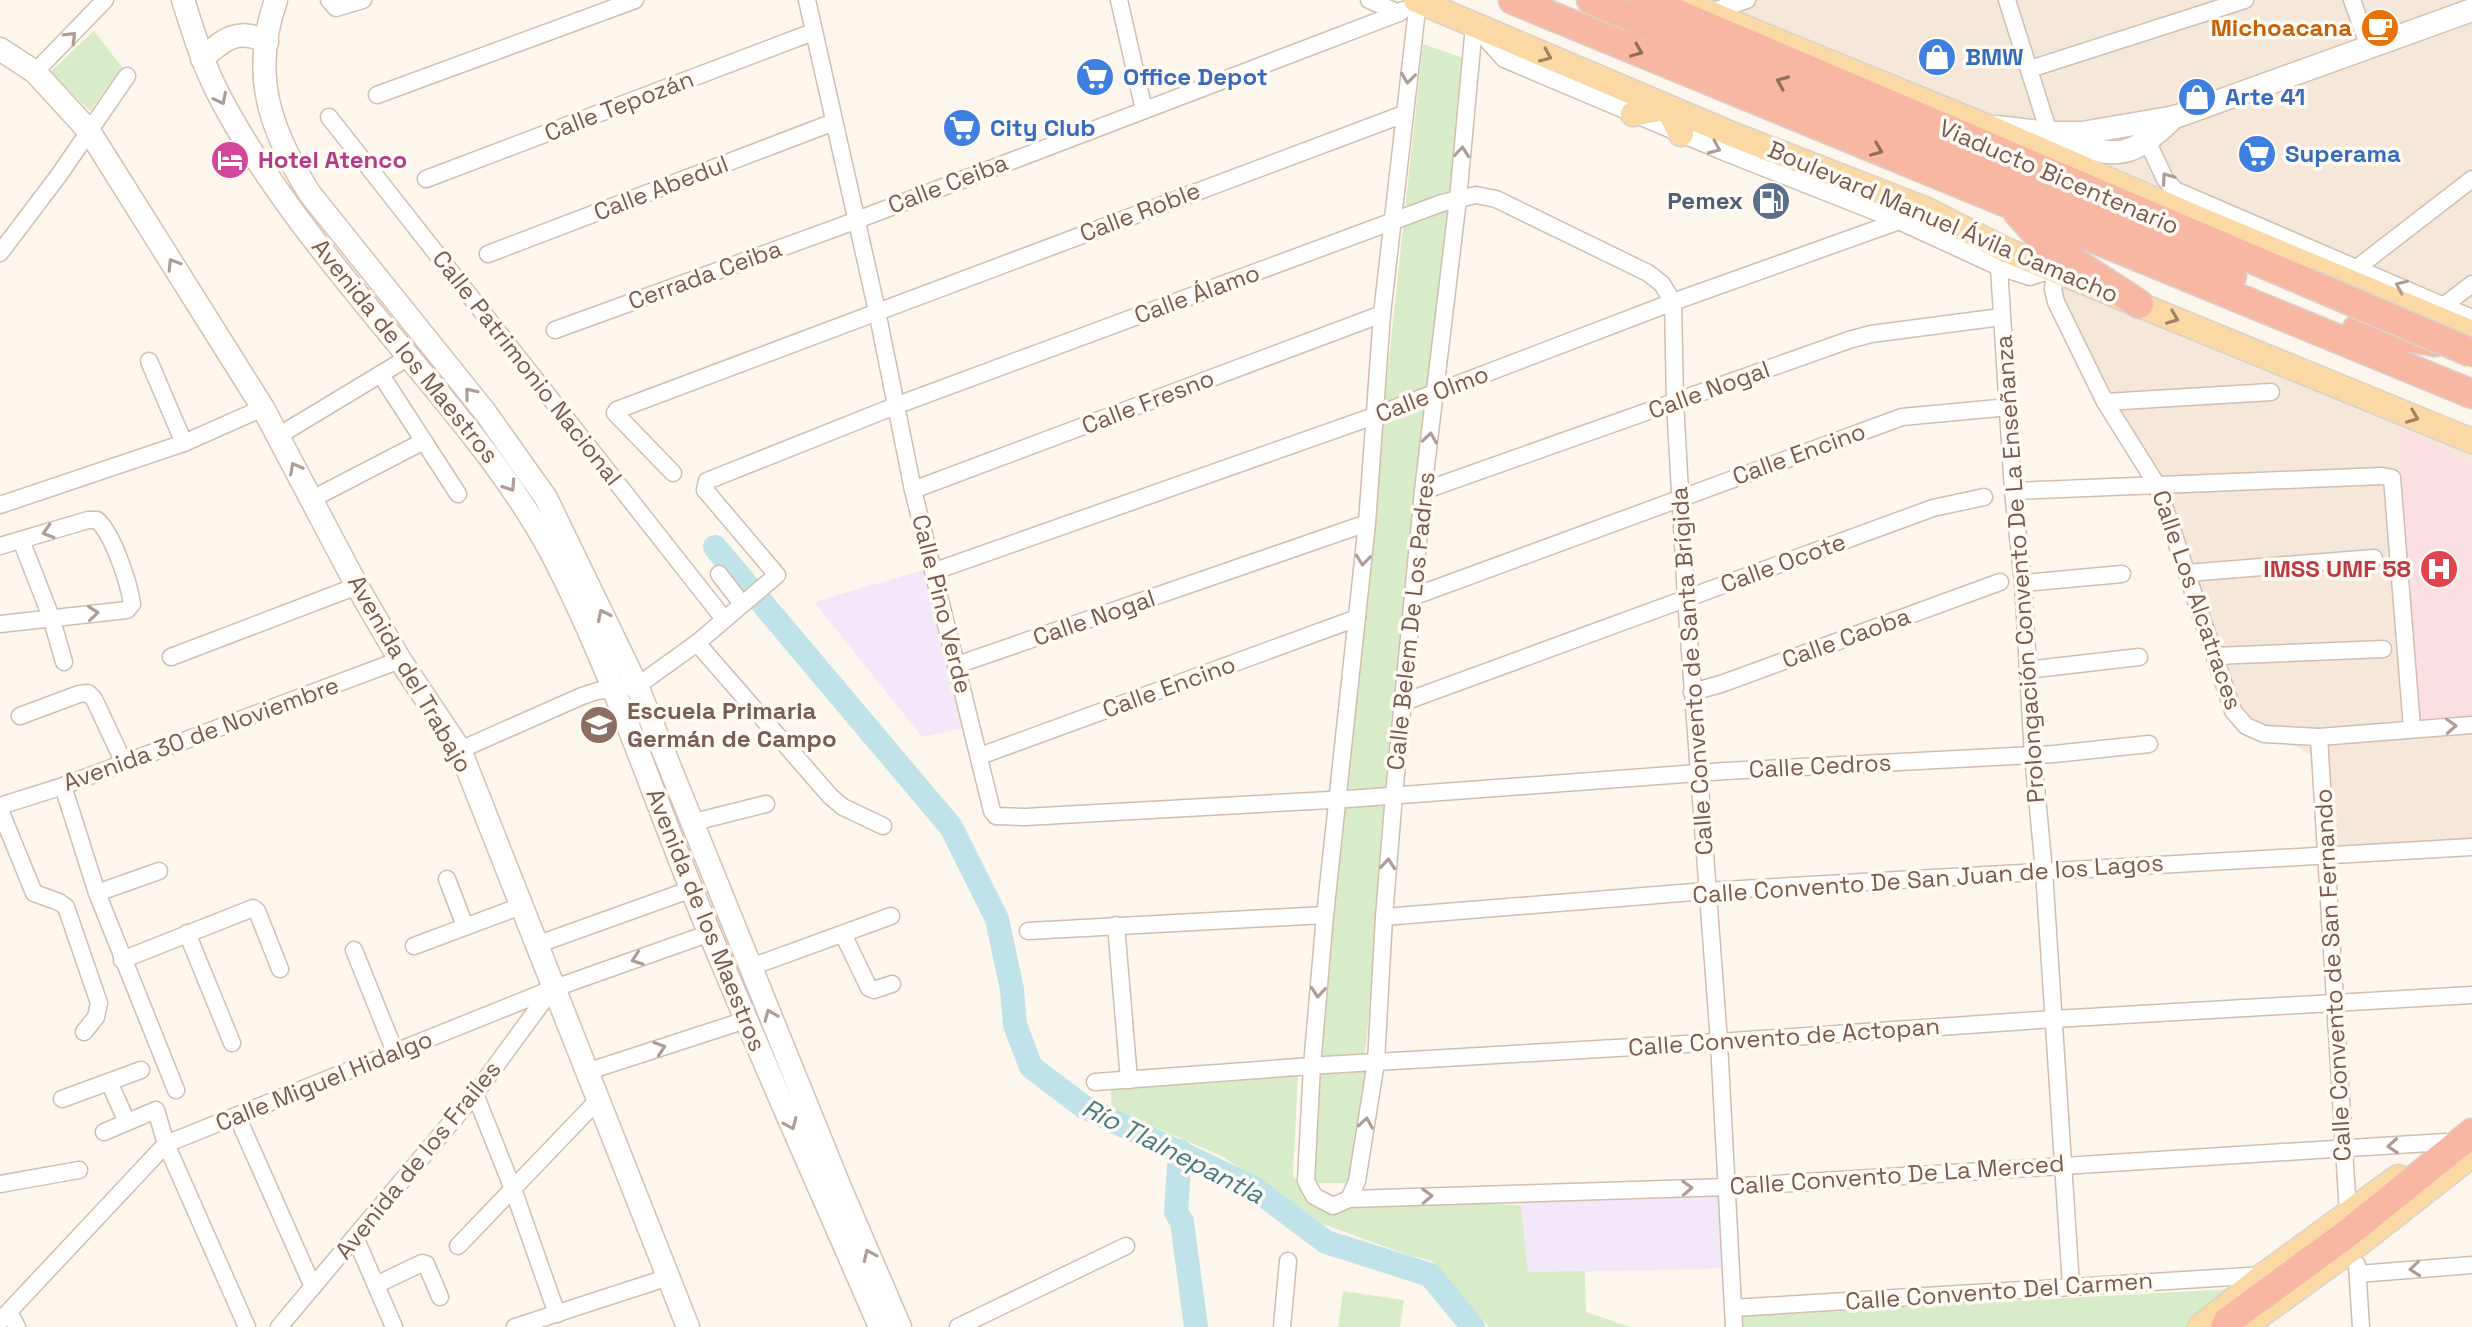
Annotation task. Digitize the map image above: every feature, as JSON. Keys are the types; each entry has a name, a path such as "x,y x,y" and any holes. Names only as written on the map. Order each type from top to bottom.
{"highway":[{"name":"Boulevard Manuel Ávila Camacho","path":"1513,0 2472,394"},
{"path":"1591,0 2472,377"},
{"name":"Viaducto Bicentenario","path":"1645,0 2472,351"},
{"path":"2012,206 2044,242 2139,304"},
{"path":"2357,329 2472,351"},
{"path":"2220,1326 2350,1231 2472,1133"}],"main road":[{"name":"Avenida de los Maestros","path":"183,0 202,59 240,133 296,215 491,456 551,553 613,689 746,1020 880,1327"},
{"name":"Avenida de los Maestros","path":"276,0 270,18 264,89 271,119 287,157 310,194 485,412 546,498 637,686 690,823 900,1327"},
{"path":"1677,0 1988,127 2192,216 2437,310 2472,333"},
{"name":"Boulevard Manuel Ávila Camacho","path":"1411,5 1474,26 1667,107 1925,209 2008,251 2472,441"},
{"path":"1988,127 2049,133 2099,152 2132,150 2144,133 2175,117 2472,10"},
{"path":"202,59 229,36 242,34 267,42"},
{"name":"Avenida del Trabajo","path":"0,49 35,72 89,131 263,408 357,586 400,660 460,750 688,1327"},
{"path":"1633,114 1667,107 1681,134"},
{"path":"2350,1231 2472,1119"},
{"path":"2220,1326 2264,1275 2350,1231 2472,1155"}],"street":[{"path":"35,72 105,0"},
{"path":"333,4 363,0"},
{"path":"377,95 635,0"},
{"name":"Calle Pino Verde","path":"807,0 877,311 913,490 992,811 999,817 1394,795"},
{"path":"1119,0 1144,110"},
{"path":"1341,1202 1314,1196 1306,1181 1312,1066 1367,523 1382,314 1394,221 1411,5 1369,0"},
{"path":"1710,12 1747,0"},
{"path":"2007,0 2049,133"},
{"path":"2030,69 2245,0"},
{"path":"2352,0 2369,47"},
{"name":"Calle Ceiba","path":"856,219 1411,5"},
{"path":"1474,26 1504,59 1633,114 1899,221 1999,267 2030,277 2055,269"},
{"name":"Calle Belem De Los Padres","path":"1341,1202 1357,1181 1376,1062 1394,795 1423,491 1437,392 1474,26"},
{"name":"Calle Tepozán","path":"426,179 813,32"},
{"path":"0,253 127,76"},
{"name":"Calle Roble","path":"615,413 877,311 1404,114"},
{"name":"Calle Patrimonio Nacional","path":"329,117 724,619"},
{"name":"Calle Abedul","path":"488,254 834,122"},
{"path":"2144,133 2165,179 2175,190 2358,267 2437,310 2472,318"},
{"path":"2358,267 2472,179"},
{"name":"Calle Álamo","path":"745,601 777,575 705,490 707,481 895,406 1458,199 1476,195 1496,199 1648,273 1662,284 1673,302"},
{"name":"Calle Olmo","path":"935,571 1377,415 1925,209"},
{"name":"Cerrada Ceiba","path":"555,330 856,219"},
{"name":"Prolongación Convento De La Enseñanza","path":"1999,267 2071,1286"},
{"name":"Calle Los Alcatraces","path":"2055,269 2053,289 2056,302 2105,402 2157,485 2233,711 2246,726 2264,734 2319,737 2472,725"},
{"path":"2437,310 2472,284"},
{"name":"Calle Convento de Santa Brígida","path":"1673,302 1686,598 1719,1042 1734,1327"},
{"name":"Calle Fresno","path":"913,490 1382,314"},
{"name":"Calle Nogal","path":"1423,491 1849,340 1871,334 2001,317"},
{"path":"278,436 409,357"},
{"path":"149,361 184,443"},
{"path":"381,375 458,494"},
{"path":"2105,402 2271,392"},
{"name":"Calle Encino","path":"1415,596 1902,417 2009,407"},
{"path":"0,505 184,443 263,408"},
{"name":"Calle Patrimonio Nacional","path":"615,413 673,473"},
{"path":"312,499 424,441"},
{"path":"2013,491 2392,478 2412,728"},
{"name":"Calle Ocote","path":"1404,702 1933,508 1953,501 1984,497"},
{"path":"0,546 97,520 103,526 123,570 132,600 127,610 0,624"},
{"name":"Calle Nogal","path":"957,665 1367,523"},
{"path":"21,540 51,617 64,662"},
{"path":"2187,573 2374,558"},
{"path":"460,750 582,696 637,686 697,643 745,601 719,574"},
{"path":"2023,583 2122,574"},
{"name":"Calle Caoba","path":"1692,692 2000,582"},
{"path":"171,657 357,586"},
{"name":"Calle Encino","path":"980,756 1357,618"},
{"path":"697,643 830,796 843,807 883,826"},
{"path":"2215,656 2383,649"},
{"path":"2027,670 2139,657"},
{"name":"Avenida 30 de Noviembre","path":"0,808 64,790 124,763 400,660"},
{"path":"20,716 88,693 94,699 124,763"},
{"name":"Calle Convento de San Fernando","path":"2319,737 2328,855 2342,1150 2350,1231 2358,1274 2361,1327"},
{"name":"Calle Cedros","path":"1394,795 1698,773 2033,755 2149,744"},
{"path":"64,790 122,960 176,1090"},
{"path":"690,823 766,804"},
{"path":"0,808 34,893 66,907 99,1003 96,1017 84,1032"},
{"name":"Calle Convento De San Juan de los Lagos","path":"1384,917 1706,891 2472,847"},
{"path":"97,893 159,871"},
{"path":"447,879 465,926"},
{"path":"536,945 692,889"},
{"path":"414,946 521,906"},
{"path":"122,960 253,908 257,911 280,969"},
{"path":"1028,931 1325,915"},
{"path":"751,967 891,916"},
{"path":"1116,925 1129,1080"},
{"path":"187,933 232,1043"},
{"name":"Calle Miguel Hidalgo","path":"9,1320 166,1144 552,989 710,933"},
{"path":"843,934 869,988 874,990 892,984"},
{"path":"354,950 395,1052"},
{"name":"Avenida de los Frailes","path":"288,1323 313,1287 475,1094 552,989"},
{"name":"Calle Convento de Actopan","path":"1095,1082 2054,1019 2472,995"},
{"path":"586,1072 746,1020"},
{"path":"62,1099 141,1070"},
{"path":"109,1082 127,1122"},
{"path":"475,1094 513,1189 557,1314"},
{"path":"458,1246 598,1100"},
{"path":"104,1132 156,1110 166,1144 242,1326"},
{"path":"237,1116 313,1287"},
{"name":"Calle Convento De La Merced","path":"1341,1202 1728,1187 2445,1142"},
{"path":"0,1184 79,1170"},
{"path":"355,1237 394,1327"},
{"path":"958,1327 1126,1246"},
{"path":"1282,1327 1288,1261"},
{"path":"376,1285 422,1263 426,1264 440,1297"},
{"path":"2358,1274 2472,1265"},
{"name":"Calle Convento Del Carmen","path":"1734,1308 2264,1275"},
{"path":"515,1327 669,1277"}],"shaded area":[{"path":"1697,0 2472,0 2472,317"},
{"path":"2055,280 2472,450 2472,843 2331,850 2321,761 2245,717"},
{"name":"IMSS UMF 58","path":"2399,428 2472,463 2472,715 2416,719"},
{"path":"930,568 964,728 922,737 814,602"},
{"path":"1732,1181 1737,1268 1528,1273 1519,1191"}],"green space":[{"path":"94,31 122,67 90,111 50,72"},
{"path":"1423,44 1463,58 1430,388 1384,404"},
{"path":"1430,407 1391,789 1344,792 1381,425"},
{"path":"1390,801 1365,1055 1318,1058 1342,802"},
{"path":"1367,1069 1348,1183 1315,1183 1312,1166 1317,1073"},
{"path":"1298,1071 1293,1176 1332,1216 1350,1199 1521,1205 1528,1272 1585,1271 1586,1312 1630,1327 1489,1327 1432,1261 1320,1223 1222,1156 1112,1109 1110,1084"},
{"path":"2232,1289 2188,1327 1740,1327 1740,1316"},
{"path":"1343,1291 1404,1300 1400,1327 1338,1327"}],"waterway":[{"name":"Río Tlalnepantla","path":"715,547 951,827 997,919 1012,989 1015,1025 1031,1067 1084,1107 1254,1188 1326,1242 1430,1275 1473,1327"},
{"path":"1180,1151 1176,1212 1182,1222 1196,1327"}],"place":[{"name":"Michoacana","path":"2380,28"},
{"name":"BMW","path":"1937,57"},
{"name":"Office Depot","path":"1095,77"},
{"name":"Arte 41","path":"2197,97"},
{"name":"City Club","path":"962,128"},
{"name":"Superama","path":"2257,154"},
{"name":"Hotel Atenco","path":"230,160"},
{"name":"Pemex","path":"1771,201"},
{"name":"IMSS UMF 58","path":"2439,569"},
{"name":"Escuela Primaria Germán de Campo","path":"599,725"}]}
